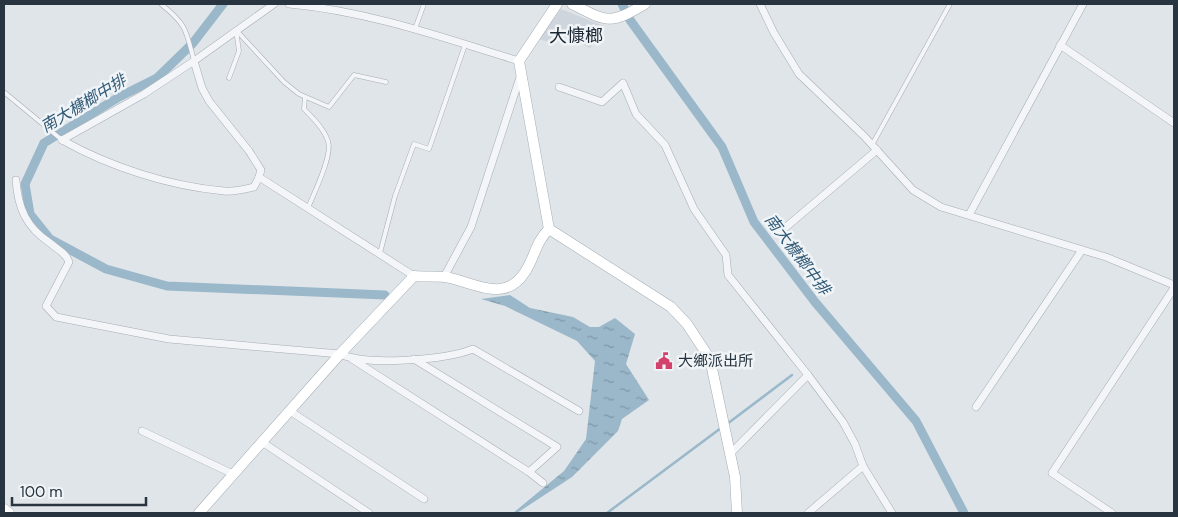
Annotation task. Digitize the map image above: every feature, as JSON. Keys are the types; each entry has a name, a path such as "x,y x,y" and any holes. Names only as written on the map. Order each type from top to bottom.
{"street":[{"path":"62,140 144,94 194,62 274,4"},
{"path":"289,4 316,6 415,29 519,61"},
{"path":"557,4 519,61 549,228 671,307 687,324 710,360 735,477 737,513"},
{"path":"572,4 600,18 622,18 645,4"},
{"path":"760,4 774,33 798,74 875,147 913,190 941,207 1082,250 1174,287 1052,473 1112,513"},
{"path":"969,216 1083,4"},
{"path":"1060,45 1174,123"},
{"path":"62,140 86,153 132,171 225,192 254,187 260,177 261,170 249,151 205,95 194,62"},
{"path":"444,277 471,227 521,74"},
{"path":"559,87 602,102 623,83 636,114 665,145 694,209 726,255 728,275 843,422 855,444 863,466 892,513"},
{"path":"778,233 875,147"},
{"path":"260,177 414,276 444,277 475,287 502,288 516,283 526,270 539,239 549,228"},
{"path":"16,180 17,202 27,224 39,237 67,256 70,262 46,306 50,313 56,317 169,339 340,354 351,359 529,472 543,483"},
{"path":"976,407 1082,250"},
{"path":"199,513 340,354 414,276"},
{"path":"351,359 414,359 459,355 473,349 579,411"},
{"path":"414,359 557,446 529,472"},
{"path":"730,454 808,375"},
{"path":"290,411 424,499"},
{"path":"142,431 233,474"},
{"path":"262,442 369,513"},
{"path":"808,513 863,466"},
{"path":"4,509 8,513"}],"lane":[{"path":"161,4 180,19 188,34 194,62"},
{"path":"415,29 424,4"},
{"path":"875,147 950,4"},
{"path":"229,78 239,51 236,30"},
{"path":"236,30 284,82 305,97 329,107 354,75 386,82"},
{"path":"380,254 394,196 414,144 429,149 465,45"},
{"path":"4,92 62,140"},
{"path":"305,97 304,109 316,121 328,141 329,153 308,208"}],"shaded area":[{"path":"561,9 604,26 590,48 556,31 548,42 539,39"}],"water":[{"path":"510,295 530,308 573,317 590,327 599,327 615,318 635,334 626,364 649,400 622,419 618,431 572,477 517,513 513,513 564,471 586,439 595,361 577,341 505,306 481,299"}],"waterway":[{"name":"南大槺榔中排","path":"223,4 193,43 157,78 119,97 44,143 25,184 30,214 50,239 106,269 167,286 385,295"},
{"name":"南大槺榔中排","path":"622,4 630,20 722,147 754,222 815,302 916,421 964,513"},
{"path":"727,424 792,375"},
{"path":"607,513 721,428"}],"place":[{"name":"大鄉派出所","path":"664,361"}],"district":[{"name":"大慷榔","path":"576,36"}]}
